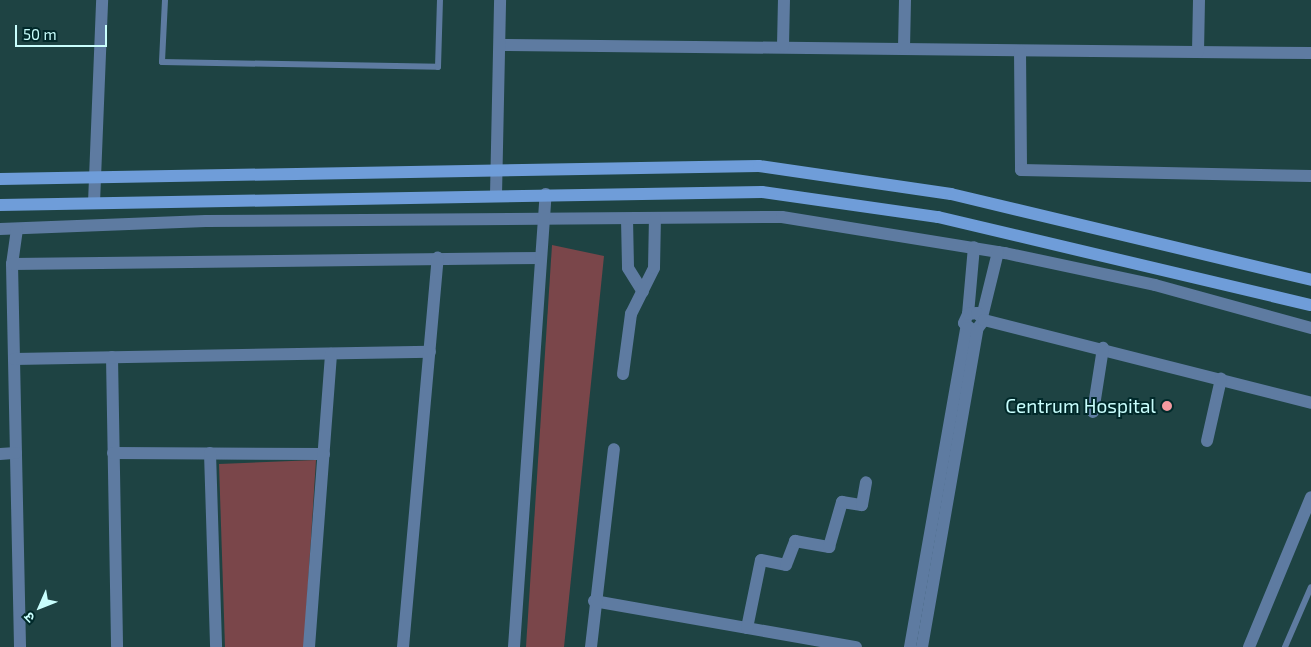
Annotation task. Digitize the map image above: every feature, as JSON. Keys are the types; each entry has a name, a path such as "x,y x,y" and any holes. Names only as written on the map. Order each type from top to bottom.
{"street":[{"path":"94,203 102,0"},
{"path":"496,195 500,0"},
{"path":"783,46 784,0"},
{"path":"904,48 905,0"},
{"path":"1198,52 1199,0"},
{"path":"500,45 783,46 1311,53"},
{"path":"1020,50 1021,170 1311,176"},
{"path":"0,179 759,166 951,194 1311,280"},
{"path":"0,205 546,194 762,192 938,216 1311,305"},
{"path":"514,647 546,194"},
{"path":"0,230 206,221 782,217 998,252 1155,285 1311,328"},
{"path":"627,218 628,268 643,292"},
{"path":"623,374 631,314 654,268 654,218"},
{"path":"17,229 12,264 20,647"},
{"path":"974,248 968,314 977,324 1104,348 1311,403"},
{"path":"910,647 977,324 998,252"},
{"path":"403,647 438,258"},
{"path":"12,264 541,258"},
{"path":"922,647 977,324"},
{"path":"1093,412 1104,348"},
{"path":"14,359 430,352"},
{"path":"309,647 331,354"},
{"path":"112,357 117,647"},
{"path":"1207,442 1221,379"},
{"path":"591,647 594,601 614,449"},
{"path":"113,453 324,454"},
{"path":"210,453 216,647"},
{"path":"0,454 16,454"},
{"path":"746,628 761,560 786,565 795,541 829,547 842,502 862,506 866,482"},
{"path":"1249,647 1311,497"},
{"path":"594,601 856,647"}],"lane":[{"path":"165,0 162,62 438,67 440,0"},
{"path":"1285,647 1311,587"}],"shaded area":[{"path":"552,245 604,256 564,647 526,647"},
{"path":"316,460 304,647 225,647 219,464"}],"place":[{"name":"Centrum Hospital","path":"1167,406"}]}
